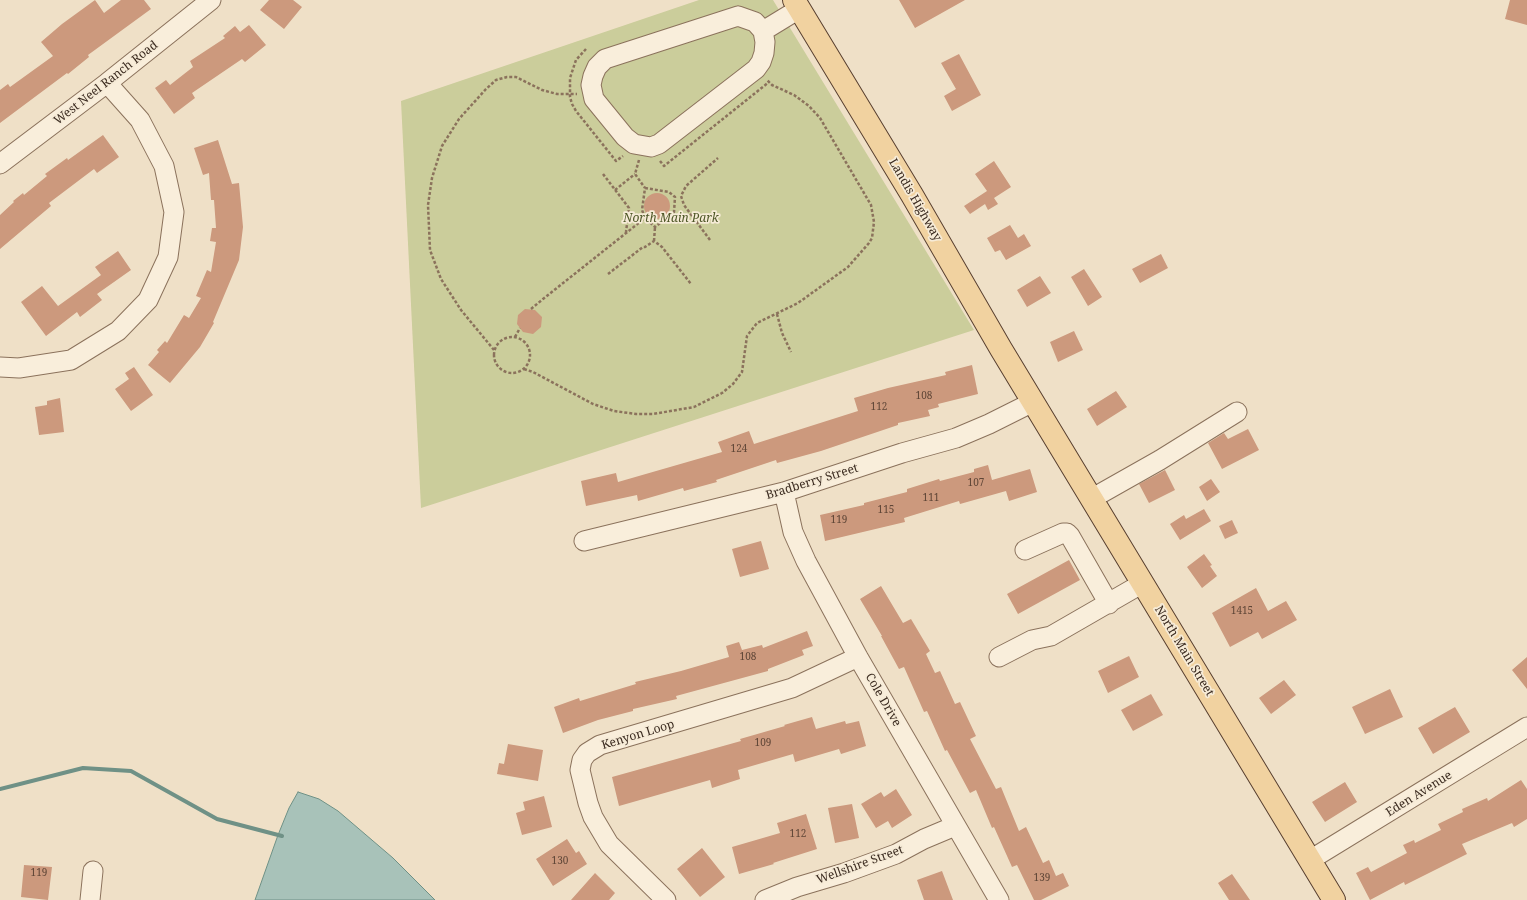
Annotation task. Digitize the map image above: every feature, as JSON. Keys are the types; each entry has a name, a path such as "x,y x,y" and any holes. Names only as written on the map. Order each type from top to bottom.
{"main road":[{"name":"Landis Highway","path":"797,4 904,181 969,296 1033,402"},
{"name":"North Main Street","path":"1033,402 1334,900"}],"street":[{"name":"West Neel Ranch Road","path":"0,164 107,83 211,0"},
{"path":"762,31 797,4"},
{"path":"738,16 755,22 762,31 766,42 761,62 756,68 659,144 650,146 634,144 625,137 594,99 591,85 597,67 605,59 738,16"},
{"path":"0,367 19,368 71,360 118,331 148,300 168,257 174,212 164,166 140,120 107,83"},
{"name":"Bradberry Street","path":"584,541 784,492 902,453 956,438 989,424 1033,402"},
{"path":"1091,499 1160,460 1237,412"},
{"name":"Cole Drive","path":"784,492 793,532 806,561 858,657 999,900"},
{"path":"1025,550 1063,533 1067,533 1109,604"},
{"path":"999,657 1032,640 1051,636 1109,604 1143,583"},
{"name":"Kenyon Loop","path":"666,900 609,844 593,816 588,803 580,770 582,760 587,753 600,745 792,688 858,657"},
{"name":"Eden Avenue","path":"1310,860 1527,727"},
{"name":"Wellshire Street","path":"765,900 797,886 844,873 896,854 924,839 955,826"},
{"path":"90,900 93,872"}],"path":[{"path":"586,48 576,60 570,78 570,94 572,104 616,161 627,152"},
{"path":"524,369 533,372 593,404 614,411 636,414 653,414 694,407 722,393 733,384 742,372 747,336 757,323 798,303 848,267 869,243 872,238 874,222 871,205 820,118 809,106 794,95 772,85 756,68"},
{"path":"494,350 461,310 441,279 430,250 428,205 432,178 442,146 459,119 496,80 507,77 516,77 542,90 557,94 592,92"},
{"path":"657,156 664,166 769,82"},
{"path":"615,190 635,174 640,156"},
{"path":"710,240 684,205 681,196 686,186 718,158"},
{"path":"603,174 629,208 626,233"},
{"path":"635,174 646,188 669,192 675,197 681,196"},
{"path":"646,188 642,210 645,218 655,227"},
{"path":"654,241 655,227 674,212 675,197"},
{"path":"531,309 645,218"},
{"path":"608,274 643,247 654,241"},
{"path":"654,241 662,248 691,284"},
{"path":"777,314 782,333 791,352"},
{"path":"515,337 520,328"},
{"path":"511,336 525,341 529,347 531,355 529,362 524,369 513,373 502,370 496,365 494,350 498,343 504,338 511,336"}],"green space":[{"name":"North Main Park","path":"699,0 773,0 974,330 421,508 401,101"}],"water":[{"path":"298,792 319,799 338,811 393,858 435,900 255,900 278,835 289,808"}],"building":[{"path":"95,0 104,13 121,0 144,0 151,9 88,55 89,57 68,74 67,73 0,123 0,90 8,84 10,87 53,56 41,42 62,24"},
{"path":"269,0 293,0 302,7 284,29 260,10"},
{"path":"899,0 965,0 915,28"},
{"path":"1510,0 1527,0 1527,25 1505,19"},
{"path":"249,25 266,45 245,62 242,59 192,93 195,98 174,114 155,88 166,80 170,85 193,67 190,61 225,38 223,36 235,26 240,32"},
{"path":"959,54 981,95 952,111 944,96 956,89 941,63"},
{"path":"103,135 119,157 97,173 94,169 49,203 51,206 0,249 0,215 14,202 13,201 23,193 24,195 47,176 45,174 67,158 68,160"},
{"path":"218,140 232,184 239,183 243,227 239,260 213,322 214,323 200,347 170,383 148,365 159,352 157,350 165,341 167,343 184,315 189,318 201,298 196,296 207,270 211,272 216,242 210,241 212,228 216,228 214,200 211,200 209,173 203,175 194,148"},
{"path":"994,161 1011,187 994,198 998,204 988,210 985,204 970,214 964,206 987,191 975,174"},
{"path":"657,193 666,197 670,206 666,215 657,219 648,215 644,206 648,197"},
{"path":"1010,225 1018,238 1024,234 1031,246 1006,260 1000,250 995,252 987,238"},
{"path":"118,251 131,270 97,294 102,300 80,317 77,312 46,336 21,302 42,286 58,306 101,275 95,267"},
{"path":"1161,254 1168,268 1140,283 1132,269"},
{"path":"1084,269 1102,297 1088,306 1071,277"},
{"path":"1040,276 1051,293 1027,307 1017,290"},
{"path":"525,309 535,310 542,317 541,327 533,334 523,332 517,324 518,315"},
{"path":"1074,331 1083,350 1058,362 1050,342"},
{"path":"972,365 978,394 938,404 939,407 928,410 930,416 898,423 898,425 821,451 777,463 776,460 716,480 717,482 684,491 683,488 638,501 637,495 586,506 581,481 616,473 618,482 722,452 718,442 749,431 754,444 858,411 854,398 888,388 946,375 945,372"},
{"path":"134,367 153,395 131,411 115,389 129,379 125,373"},
{"path":"1116,391 1127,407 1097,426 1087,409"},
{"path":"60,398 64,432 39,435 35,407 47,405 47,401"},
{"path":"1248,429 1259,450 1222,469 1208,443 1224,433 1228,439"},
{"path":"988,465 992,480 1030,469 1037,492 1009,501 1006,491 960,504 959,501 904,518 905,522 825,541 820,515 864,505 864,503 907,492 907,489 939,479 940,481 974,472 974,469"},
{"path":"1165,470 1175,490 1149,503 1139,484"},
{"path":"1211,479 1220,492 1207,501 1199,487"},
{"path":"1204,509 1211,521 1180,540 1170,524 1184,515 1186,519"},
{"path":"1232,520 1238,533 1225,539 1219,526"},
{"path":"761,541 769,569 740,577 732,549"},
{"path":"1204,554 1212,565 1210,566 1217,576 1202,588 1187,567"},
{"path":"1069,560 1080,580 1018,614 1007,594"},
{"path":"881,586 903,623 911,619 930,651 926,654 935,673 940,671 955,704 960,702 976,736 970,739 996,789 1001,787 1019,831 1026,827 1043,863 1049,860 1056,876 1063,873 1069,886 1041,900 1034,900 1017,865 1012,867 994,827 992,828 976,790 970,793 947,750 945,751 927,711 924,712 904,667 899,669 882,636 860,599"},
{"path":"1256,588 1268,611 1286,601 1297,620 1262,639 1258,632 1230,647 1212,613"},
{"path":"807,631 813,646 802,650 804,655 768,669 768,671 676,696 677,699 633,709 633,711 598,720 563,733 554,707 579,698 580,701 636,684 635,682 729,657 726,646 739,642 742,650 762,645 763,648"},
{"path":"1129,656 1139,677 1108,693 1098,671"},
{"path":"1527,657 1527,689 1512,670"},
{"path":"1284,680 1296,695 1271,714 1259,698"},
{"path":"1390,689 1403,717 1365,734 1352,707"},
{"path":"1151,694 1163,715 1133,731 1121,710"},
{"path":"1455,707 1470,732 1433,754 1418,728"},
{"path":"812,717 816,729 845,721 846,724 859,721 866,746 841,754 839,749 795,762 793,754 738,770 740,779 712,788 710,780 619,806 612,777 741,741 740,739"},
{"path":"508,744 543,750 538,781 497,774 499,763 504,764"},
{"path":"1521,780 1527,789 1527,819 1514,827 1512,823 1462,844 1467,854 1405,885 1404,882 1370,900 1356,873 1368,867 1371,872 1407,853 1403,845 1414,840 1415,843 1441,830 1438,824 1463,812 1462,809 1487,798 1488,801"},
{"path":"1345,782 1357,802 1325,822 1312,802"},
{"path":"896,789 912,815 892,828 888,821 876,828 861,804 881,792 884,797"},
{"path":"544,796 552,827 522,835 516,813 525,810 523,802"},
{"path":"852,804 859,838 835,843 828,808"},
{"path":"806,814 817,849 739,874 732,847 780,833 777,823"},
{"path":"567,839 576,853 579,851 587,864 553,886 536,859"},
{"path":"702,848 725,877 700,897 677,869"},
{"path":"24,865 52,867 48,900 21,897"},
{"path":"942,871 953,900 924,900 917,880"},
{"path":"595,873 615,893 609,900 571,900"},
{"path":"1232,874 1250,900 1229,900 1218,883"}],"waterway":[{"path":"0,789 83,768 131,771 217,819 282,836"}]}
